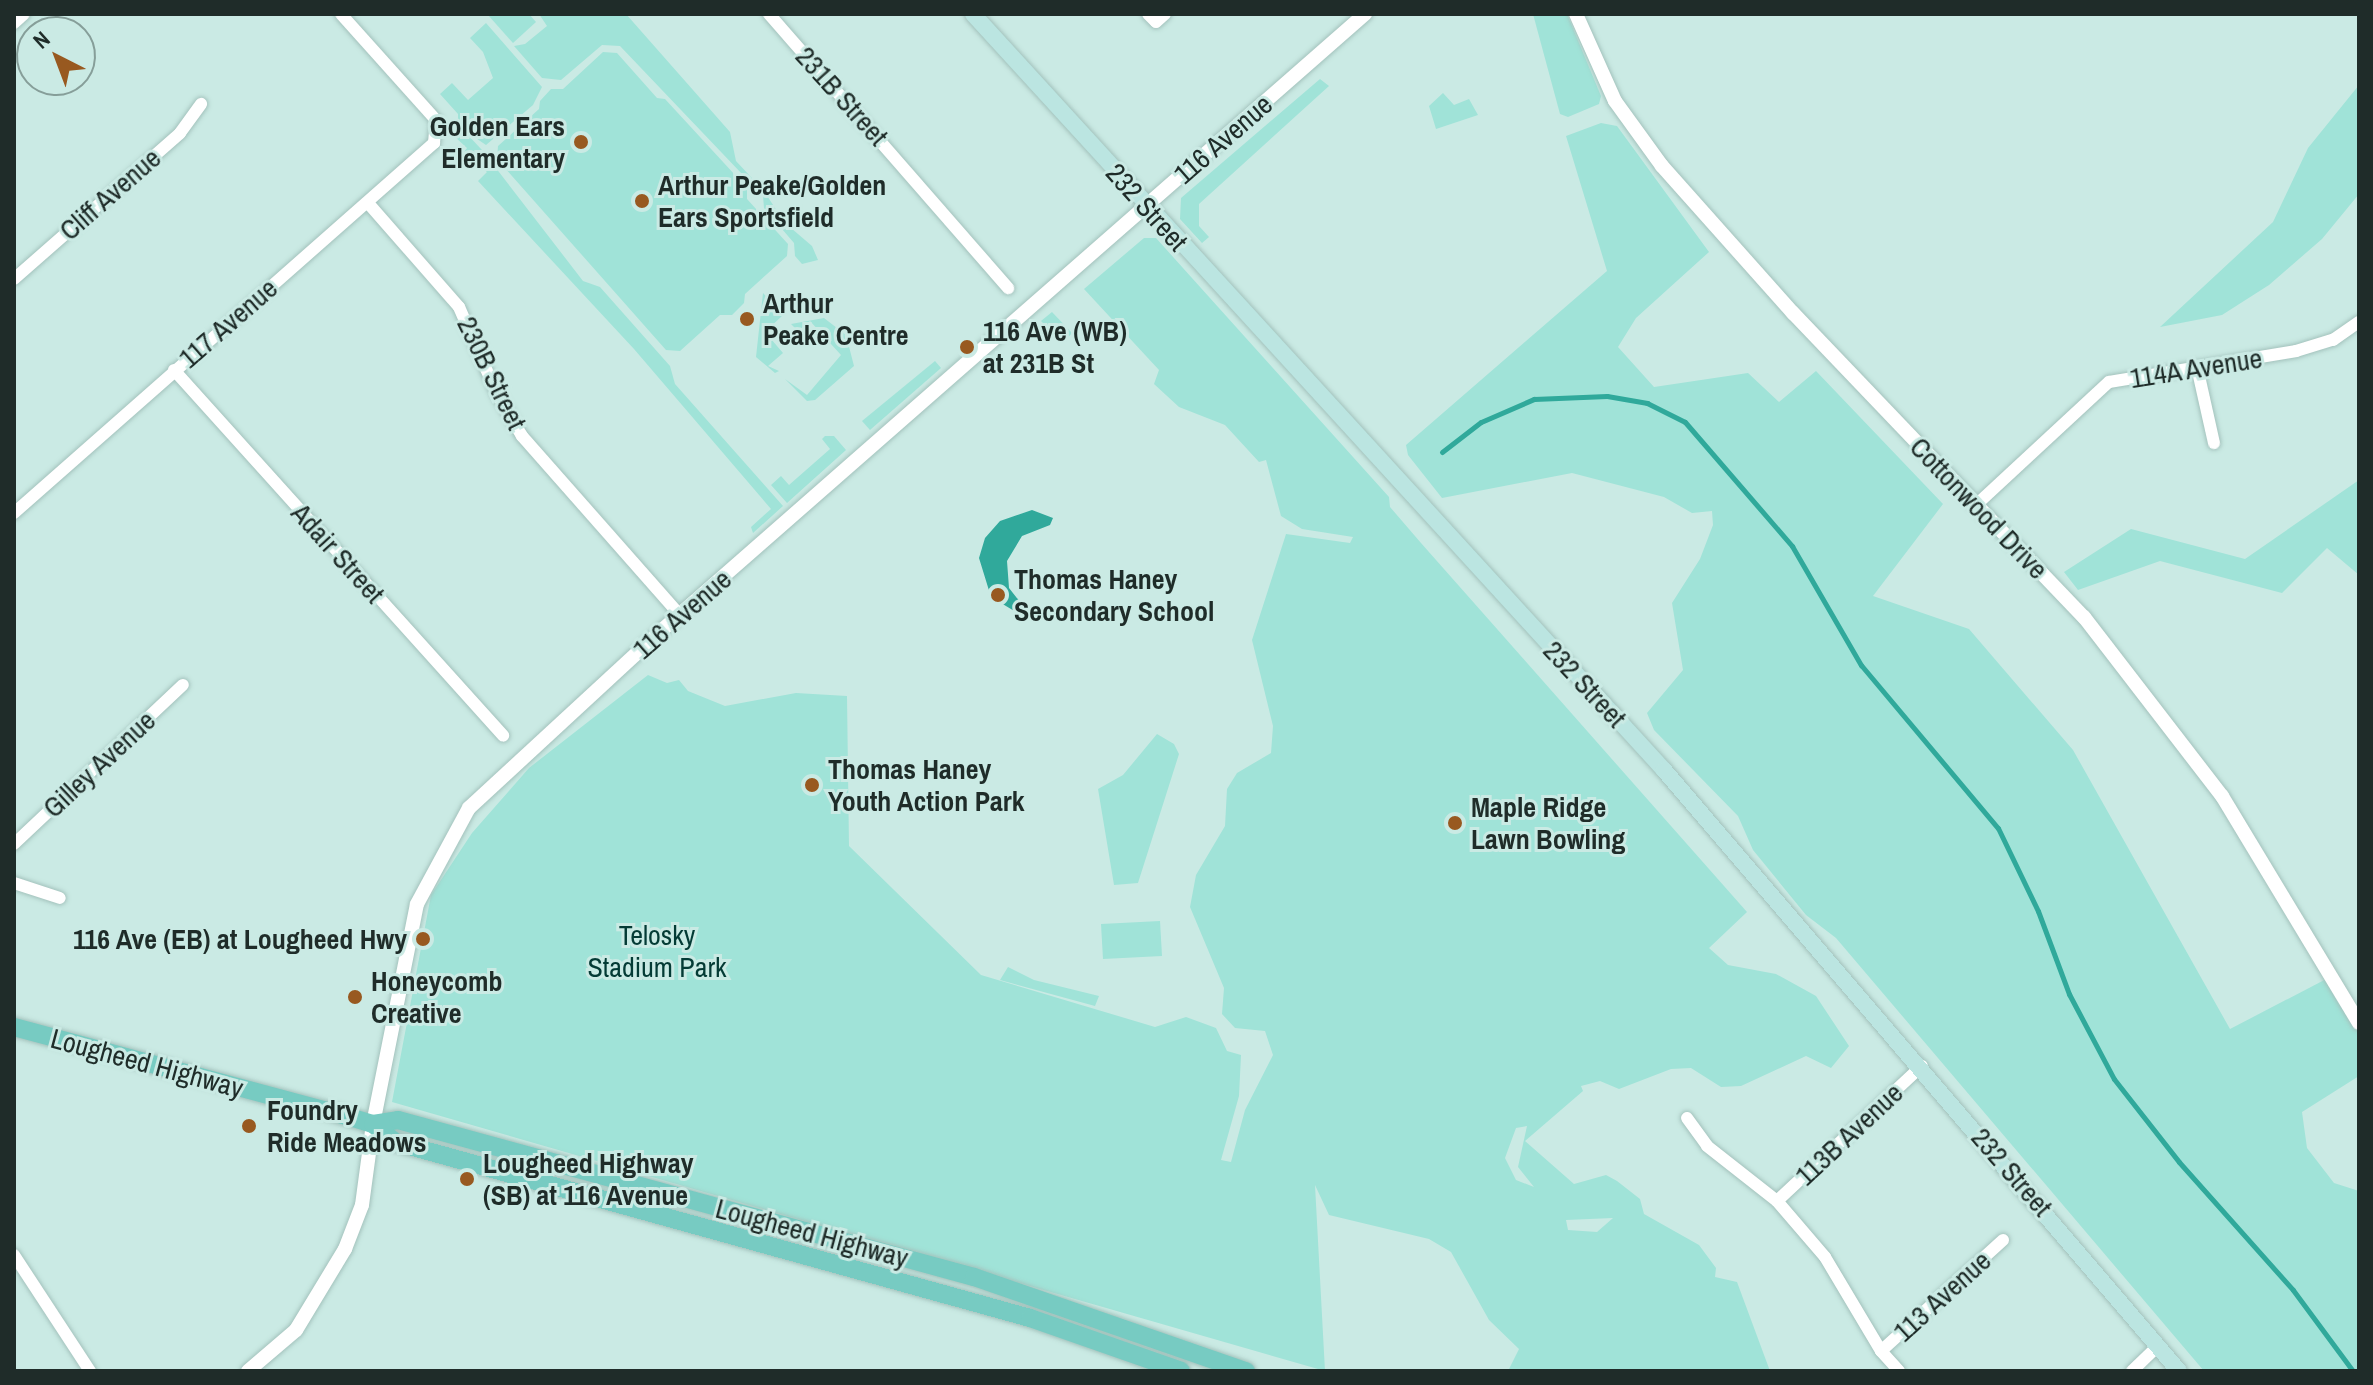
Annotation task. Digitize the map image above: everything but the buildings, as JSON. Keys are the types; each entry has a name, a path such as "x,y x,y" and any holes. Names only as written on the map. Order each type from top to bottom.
{"main road":[{"name":"232 Street","path":"973,14 1664,770 1922,1066 2179,1371"},
{"name":"Lougheed Highway","path":"14,1027 373,1124 395,1142 1030,1318 1181,1371"},
{"name":"Lougheed Highway","path":"373,1124 398,1120 974,1277 1069,1305 1246,1371"}],"street":[{"path":"14,23 24,14"},
{"name":"117 Avenue","path":"14,513 434,143 438,132 434,118 341,14"},
{"name":"231B Street","path":"769,14 1008,288"},
{"name":"116 Avenue","path":"248,1371 296,1330 345,1249 362,1205 373,1124 417,904 457,824 492,782 1365,14"},
{"name":"Cottonwood Drive","path":"1576,14 1615,101 1662,166 1793,313 2084,617 2222,796 2359,1023"},
{"name":"Cliff Avenue","path":"14,279 180,133 201,104"},
{"name":"230B Street","path":"368,203 459,307 497,394 522,436 680,615"},
{"name":"114A Avenue","path":"1976,505 2109,382 2296,351 2333,340 2359,322"},
{"path":"2197,367 2214,443"},
{"name":"Adair Street","path":"174,370 503,736"},
{"name":"Gilley Avenue","path":"14,844 183,685"},
{"path":"14,883 60,898"},
{"name":"113B Avenue","path":"1777,1201 1922,1066"},
{"path":"1687,1118 1707,1146 1777,1201 1825,1257 1881,1351 1899,1371"},
{"name":"113 Avenue","path":"1881,1351 2003,1240"},
{"path":"14,1255 90,1371"},
{"path":"2132,1371 2157,1347"}],"green space":[{"path":"529,14 536,22 513,43 488,15"},
{"path":"539,14 626,14 730,132 736,161 764,191 784,222 812,246 818,260 802,264 795,256 794,243 764,208 763,196 620,46 602,45 561,80 542,78 514,46 525,44 547,26"},
{"path":"1533,14 1567,14 1601,96 1599,104 1568,117 1560,114"},
{"path":"486,23 542,87 533,105 486,145 458,126 458,114 440,94 452,83 468,100 493,78 483,52 470,38"},
{"name":"Arthur Peake/Golden Ears Sportsfield","path":"603,52 617,53 657,98 665,99 747,188 747,199 788,244 787,256 745,294 744,303 732,315 720,315 680,351 666,350 497,159 498,146 539,109 540,101 551,89 563,89"},
{"path":"1320,79 1329,86 1199,204 1199,226 1209,237 1202,243 1180,219 1181,198"},
{"path":"2359,85 2359,194 2322,239 2269,285 2222,315 2160,327 2273,222 2308,148"},
{"path":"1443,93 1454,105 1469,99 1478,115 1436,129 1429,106"},
{"path":"1601,123 1617,126 1709,252 1636,318 1618,347 1654,387 1748,373 1779,402 1816,371 1943,504 1873,596 1969,629 2073,750 2230,1029 2332,976 2359,1023 2359,1076 2302,1112 2307,1148 2334,1183 2359,1191 2359,1371 2204,1371 1836,938 1806,915 1753,850 1738,816 1654,730 1647,713 1683,670 1672,603 1700,559 1713,525 1712,511 1692,513 1664,497 1572,473 1442,498 1408,455 1406,445 1607,271 1566,136"},
{"path":"467,134 482,150 583,281 600,287 670,366 675,384 783,506 753,533 751,527 771,509 634,349 478,181 487,172 464,152 467,148 455,137"},
{"name":"Telosky Stadium Park","path":"1144,238 1156,238 1389,497 1390,507 1421,543 1747,912 1709,948 1728,965 1776,974 1816,996 1849,1046 1831,1068 1806,1056 1741,1086 1721,1087 1691,1068 1671,1069 1619,1089 1600,1081 1581,1086 1583,1091 1525,1141 1574,1184 1606,1175 1617,1181 1640,1199 1644,1214 1699,1245 1716,1268 1715,1277 1737,1282 1770,1371 1508,1371 1519,1349 1489,1320 1451,1252 1429,1239 1329,1215 1315,1185 1325,1371 392,1102 431,895 472,833 529,768 648,675 667,683 679,680 688,691 725,706 796,693 847,696 849,846 981,975 1155,1027 1186,1017 1216,1028 1227,1051 1241,1055 1239,1096 1221,1160 1231,1162 1245,1110 1273,1055 1265,1031 1235,1028 1222,1014 1224,988 1190,907 1196,875 1225,826 1227,789 1237,773 1271,753 1273,726 1252,640 1286,534 1350,543 1353,537 1302,529 1281,516 1266,460 1259,462 1225,425 1179,407 1154,384 1159,370 1084,289","holes":["1527,1126 1518,1167 1534,1187 1516,1180 1505,1158 1516,1128","1613,1218 1597,1232 1568,1230 1566,1220"]},
{"path":"763,293 783,315 765,332 783,353 768,366 779,371 775,373 756,357"},
{"path":"1052,312 1072,333 1063,343 1041,321"},
{"path":"824,318 846,335 854,366 815,400 807,401 785,379 807,395 841,355 810,321 798,331 791,324"},
{"path":"935,361 941,368 870,430 862,421"},
{"path":"834,436 846,450 787,503 771,485 781,476 789,485 830,449 822,439"},
{"path":"2359,480 2359,575 2327,548 2282,593 2160,561 2078,590 2064,572 2131,529 2245,559"},
{"path":"1157,734 1174,744 1179,754 1138,883 1114,885 1098,789 1123,775"},
{"path":"1160,921 1162,956 1103,959 1101,924"},
{"path":"1008,967 1034,980 1099,996 1095,1006 1000,980"}],"shaded area":[{"path":"1032,510 1053,518 1050,525 1022,536 1007,561 1009,588 1024,607 1021,615 991,597 979,558 985,538 1000,521"}],"waterway":[{"path":"1442,452 1481,422 1534,399 1607,396 1647,403 1685,422 1792,546 1861,665 1998,828 2038,911 2069,994 2114,1079 2179,1162 2293,1290 2353,1371"}],"place":[{"name":"Golden Ears Elementary","path":"581,142"},
{"name":"Arthur Peake/Golden Ears Sportsfield","path":"642,201"},
{"name":"Arthur Peake Centre","path":"747,319"},
{"name":"116 Ave (WB) at 231B St","path":"967,347"},
{"name":"Thomas Haney Secondary School","path":"998,595"},
{"name":"Thomas Haney Youth Action Park","path":"812,785"},
{"name":"Maple Ridge Lawn Bowling","path":"1455,823"},
{"name":"116 Ave (EB) at Lougheed Hwy","path":"423,939"},
{"name":"Honeycomb Creative","path":"355,997"},
{"name":"Foundry Ride Meadows","path":"249,1126"},
{"name":"Lougheed Highway (SB) at 116 Avenue","path":"467,1179"}]}
